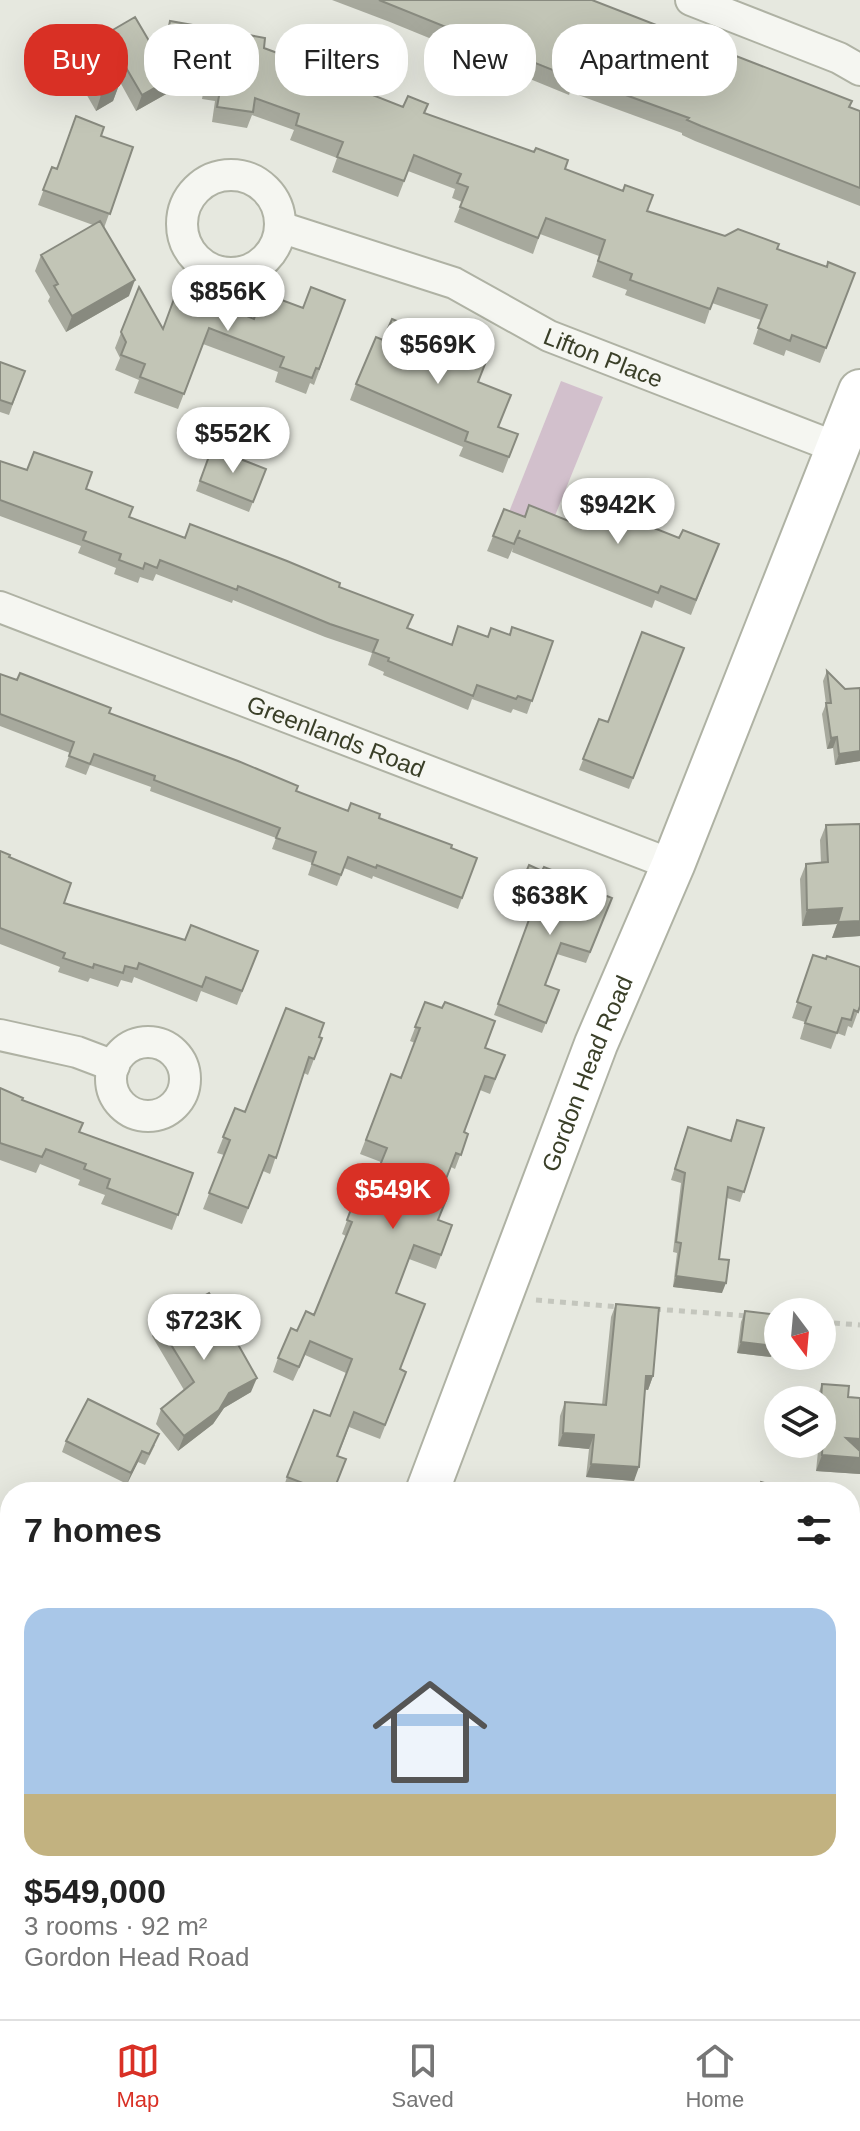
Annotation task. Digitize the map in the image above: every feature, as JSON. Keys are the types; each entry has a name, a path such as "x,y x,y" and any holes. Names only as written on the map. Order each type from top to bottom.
{"main road":[{"name":"Gordon Head Road","path":"431,1482 596,1044 673,865 860,391"}],"street":[{"path":"691,0 839,58 860,70"},
{"name":"Lifton Place","path":"280,227 454,283 549,336 838,448"},
{"name":"Greenlands Road","path":"0,607 673,865"},
{"path":"0,1035 77,1052 114,1066"}],"path":[{"path":"501,1298 624,1307"},
{"path":"655,1309 763,1317"},
{"path":"836,1323 860,1325"}],"shaded area":[{"path":"561,381 603,397 550,528 509,512"}],"building":[{"path":"379,0 592,0 654,24 552,24 552,70 536,63 536,24 439,24"},
{"path":"135,17 144,32 142,95 128,71 128,24 123,24"},
{"path":"259,37 265,38 264,48 275,52 275,96 375,96 403,107 408,96 428,104 424,113 534,152 536,148 568,160 565,169 623,191 625,185 653,195 647,211 725,236 738,229 779,244 777,249 827,267 828,262 855,273 826,348 792,335 790,341 758,328 767,305 718,288 710,309 630,280 632,274 598,261 605,240 546,218 538,238 460,207 468,187 457,183 461,174 414,155 404,181 337,157 343,142 296,125 299,114 255,98 253,112 217,107 219,96 259,96"},
{"path":"737,56 852,101 849,107 860,111 860,188 701,126 687,120 689,118 628,96 737,96"},
{"path":"76,116 104,127 101,136 133,147 110,214 43,190 52,167 57,169"},
{"path":"100,221 135,280 72,316 54,286 58,284 41,255"},
{"path":"139,287 163,329 178,288 254,319 263,293 303,308 311,287 345,300 319,369 316,368 312,378 280,367 284,357 209,328 184,394 140,377 145,364 121,355 126,342 121,332"},
{"path":"392,319 425,333 422,340 485,364 478,382 511,395 498,427 518,434 509,457 465,441 468,432 356,384 376,337 383,340"},
{"path":"0,362 25,371 12,404 0,400"},
{"path":"212,448 266,469 253,502 200,481"},
{"path":"34,452 92,472 86,489 133,507 129,517 185,538 190,524 287,561 340,583 339,587 413,615 407,628 452,645 458,626 488,637 491,628 510,635 512,627 553,641 532,701 518,696 516,699 477,685 473,696 388,661 389,658 373,652 378,640 238,586 237,590 160,560 157,568 145,563 143,569 119,560 121,554 83,540 86,532 0,500 0,461 27,470"},
{"path":"603,498 630,508 626,517 679,538 683,530 719,544 696,600 661,586 658,593 517,537 514,544 493,536 504,509 525,517 529,505 576,524 582,509 597,514"},
{"path":"642,632 684,648 633,778 583,759 599,719 608,722"},
{"path":"827,671 845,689 860,688 860,751 839,754 837,737 831,738 826,703 831,703"},
{"path":"20,673 111,708 109,713 298,786 296,791 348,811 351,803 380,814 379,818 452,845 451,848 477,858 462,898 348,857 341,875 312,864 316,852 276,838 280,828 94,754 90,764 69,756 74,742 0,714 0,674 17,680"},
{"path":"860,824 860,921 838,922 842,908 807,910 806,864 828,862 826,825"},
{"path":"0,851 71,883 64,903 185,940 191,925 258,951 242,991 206,977 202,987 139,963 137,969 125,966 123,973 94,964 93,968 63,958 65,953 0,928"},
{"path":"529,865 567,876 565,879 612,898 590,952 561,943 545,985 559,990 546,1023 498,1004 534,906 515,898"},
{"path":"813,955 826,959 827,956 860,967 858,1012 854,1010 851,1020 842,1018 837,1033 805,1023 811,1007 797,1002"},
{"path":"425,1002 442,1008 445,1002 495,1021 485,1048 505,1055 495,1079 485,1076 464,1132 468,1134 461,1155 456,1153 439,1197 446,1200 438,1220 452,1225 441,1255 414,1245 396,1293 425,1304 400,1369 406,1372 385,1425 354,1412 337,1456 346,1459 337,1482 300,1482 287,1477 314,1410 330,1416 352,1359 310,1341 299,1367 278,1358 291,1328 297,1331 306,1311 314,1315 352,1222 347,1220 356,1196 366,1200 387,1148 366,1140 391,1074 401,1078 420,1028 415,1027"},
{"path":"286,1008 324,1023 319,1037 322,1038 314,1059 309,1057 276,1158 269,1155 248,1208 209,1193 230,1140 223,1137 235,1108 245,1112"},
{"path":"0,1088 22,1100 83,1123 79,1132 193,1173 178,1215 107,1188 110,1179 84,1169 86,1164 46,1149 42,1157 0,1143"},
{"path":"737,1120 764,1128 744,1192 728,1187 719,1259 729,1260 726,1283 676,1276 681,1243 676,1242 685,1173 675,1169 688,1127 731,1141"},
{"path":"209,1293 257,1378 229,1393 219,1410 184,1436 161,1409 194,1382 157,1322"},
{"path":"616,1304 659,1308 653,1376 646,1376 639,1467 591,1464 594,1435 563,1433 565,1402 606,1405"},
{"path":"745,1311 764,1313 764,1345 741,1342"},
{"path":"822,1384 849,1386 848,1397 860,1398 860,1439 846,1438 860,1451 860,1458 836,1456 836,1386"},
{"path":"88,1399 159,1434 149,1454 142,1451 131,1473 66,1441"}]}
